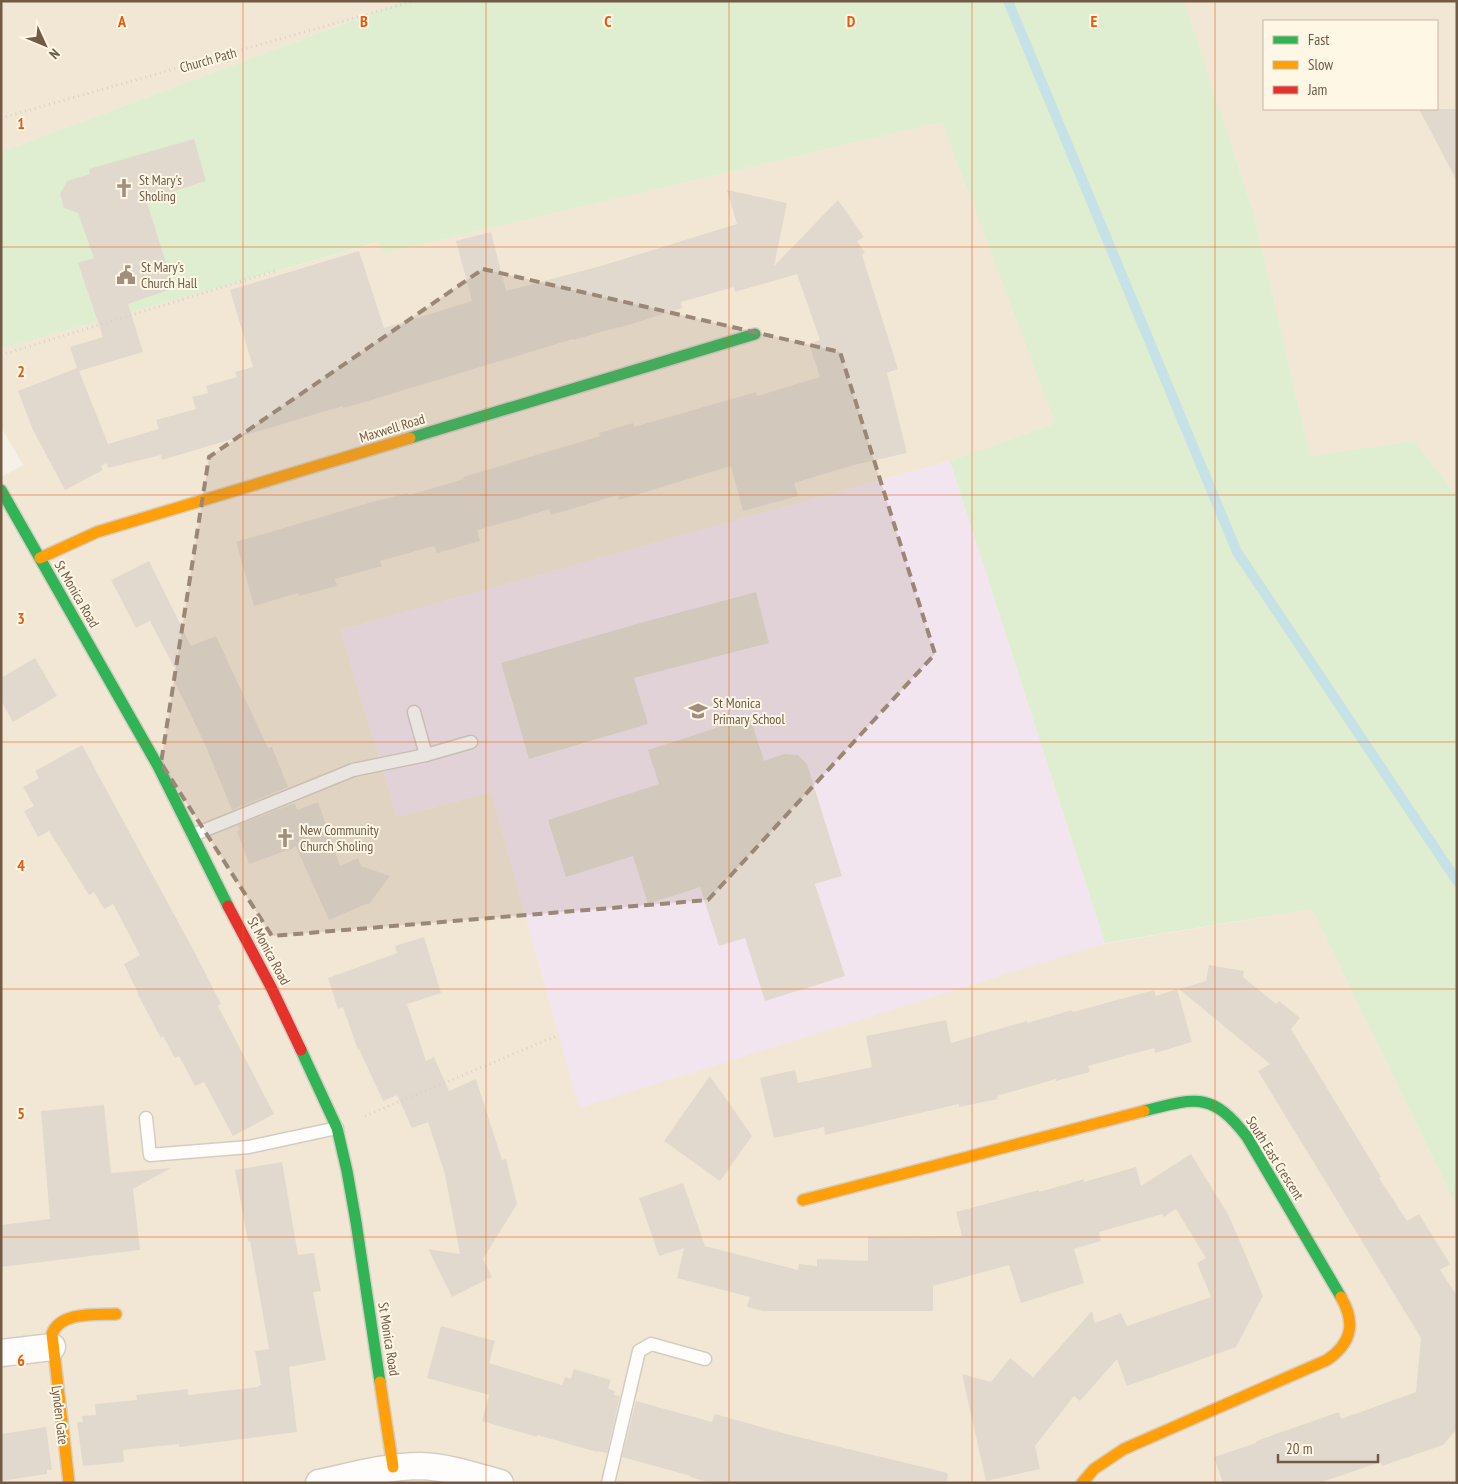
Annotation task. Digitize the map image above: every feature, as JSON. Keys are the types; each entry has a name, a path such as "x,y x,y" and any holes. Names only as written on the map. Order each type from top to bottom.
{"street":[{"name":"Maxwell Road","path":"40,558 97,532 755,334"},
{"name":"St Monica Road","path":"1,490 158,766 215,881 272,989 337,1128 356,1222 393,1467"},
{"name":"South East Crescent","path":"803,1200 1182,1101 1202,1100 1214,1105 1229,1116 1246,1137 1347,1307 1351,1323 1348,1339 1336,1355 1327,1360 1124,1448 1094,1469 1082,1483"},
{"name":"Lynden Gate","path":"69,1483 52,1346 52,1332 55,1326 65,1320 116,1314"},
{"path":"1,1353 52,1346"},
{"path":"319,1483 393,1467 423,1466 446,1476 500,1483"}],"lane":[{"path":"414,712 426,755"},
{"path":"193,835 353,770 426,755 471,742"},
{"path":"146,1118 150,1155 249,1147 337,1128"},
{"path":"608,1483 639,1351 651,1344 705,1359"}],"path":[{"name":"Church Path","path":"1,118 414,1"},
{"path":"1,354 275,271"},
{"path":"337,1128 559,1035"}],"highlighted area":[{"path":"483,269 840,352 935,654 708,900 272,936 161,763 209,457"}],"shaded area":[{"path":"1,1 405,1 1,152"},
{"path":"1184,1 1457,1 1457,496 1414,441 1310,456 1254,215"},
{"path":"942,122 1055,423 950,461 340,630 397,817 491,792 559,1035 1312,909 1457,1207 1457,1483 1,1483 1,477 23,465 1,427 1,349 379,242 384,253"},
{"name":"St Monica Primary School","path":"950,461 1105,943 579,1108 491,792 397,817 340,630"}],"green space":[{"path":"405,1 1184,1 1254,215 1310,456 1414,441 1457,496 1457,1207 1312,909 1105,943 950,461 1055,423 942,122 384,253 378,242 1,349 1,152"}],"building":[{"path":"1457,109 1457,181 1420,110"},
{"path":"194,139 206,181 146,200 174,288 128,304 143,352 79,371 108,444 159,429 156,420 196,409 192,397 208,393 206,386 237,377 235,372 253,367 230,290 359,251 384,328 472,301 456,241 491,232 506,291 601,266 737,224 727,190 787,203 774,266 838,200 864,237 857,241 865,253 862,255 898,369 887,373 907,453 854,465 794,483 798,496 743,511 731,466 619,500 618,495 551,515 549,509 477,530 480,541 437,553 434,546 380,561 382,566 335,579 337,586 299,596 298,593 254,606 236,542 372,502 408,493 409,495 464,479 463,477 600,436 599,433 633,423 634,427 756,392 757,396 820,377 809,344 820,340 797,274 735,292 734,287 681,302 682,308 619,328 573,339 368,401 343,408 343,406 162,460 161,455 108,468 107,463 101,466 103,470 65,490 33,430 18,391 77,368 70,347 103,337 78,263 94,258 78,213 64,208 60,194 67,181 90,174 89,169"},
{"path":"149,561 191,646 216,636 268,748 272,747 288,787 232,810 204,742 172,677 178,675 150,621 136,628 111,580"},
{"path":"756,592 769,643 634,678 648,724 529,759 501,663"},
{"path":"35,658 57,696 13,722 1,700 1,678"},
{"path":"750,717 764,761 784,754 798,755 807,764 842,876 815,884 845,976 765,1001 745,938 719,946 700,887 648,904 633,856 566,877 548,820 659,784 648,750"},
{"path":"82,745 195,953 221,1004 218,1006 274,1114 233,1136 204,1082 195,1086 179,1056 175,1058 163,1036 161,1038 137,993 124,964 140,955 113,904 104,909 94,892 89,895 49,831 38,837 24,811 34,806 23,787 39,778 35,771"},
{"path":"318,802 340,866 358,858 361,866 390,876 369,904 329,920 296,847 249,864 237,831 240,830 238,825 295,803 297,810"},
{"path":"424,937 441,993 407,1004 426,1061 434,1057 449,1091 476,1079 502,1160 506,1159 517,1204 483,1259 492,1277 452,1297 428,1249 460,1254 445,1174 428,1122 412,1128 397,1095 383,1101 358,1050 343,1007 338,1009 328,978 397,953 395,946"},
{"path":"1209,965 1244,971 1243,977 1276,1004 1279,1001 1300,1018 1291,1029 1381,1177 1379,1178 1407,1221 1419,1214 1450,1264 1440,1270 1457,1296 1457,1429 1443,1445 1382,1466 1381,1462 1319,1483 1223,1483 1214,1457 1339,1412 1341,1419 1416,1392 1421,1338 1258,1071 1270,1064 1179,989 1206,981"},
{"path":"1177,989 1192,1042 1155,1053 1154,1048 1088,1066 1090,1072 1056,1081 1056,1079 997,1096 998,1099 959,1107 959,1104 825,1135 824,1127 774,1138 760,1078 795,1070 798,1083 872,1067 866,1036 946,1020 951,1043 1027,1021 1027,1023 1072,1010 1073,1012 1154,990 1156,996"},
{"path":"710,1076 752,1136 720,1181 664,1141"},
{"path":"104,1105 111,1173 171,1168 133,1189 140,1250 1,1267 1,1225 50,1219 41,1111"},
{"path":"1191,1154 1229,1216 1263,1296 1236,1347 1127,1386 1117,1359 1080,1401 1074,1396 1035,1446 1040,1469 986,1481 962,1374 991,1382 1010,1358 1033,1377 1092,1311 1095,1323 1121,1313 1127,1326 1211,1297 1197,1263 1206,1258 1176,1209 1164,1217 1162,1214 1099,1232 1101,1241 1074,1249 1084,1283 1021,1303 1009,1265 933,1286 933,1311 763,1311 747,1307 750,1297 677,1278 684,1248 659,1256 639,1198 683,1183 705,1246 798,1270 799,1264 817,1266 817,1259 868,1261 868,1237 962,1236 956,1212 1039,1190 1039,1192 1084,1179 1084,1182 1136,1167 1141,1186"},
{"path":"282,1162 298,1255 314,1253 321,1291 313,1292 326,1360 289,1367 297,1432 179,1447 179,1444 123,1450 124,1462 83,1466 77,1422 83,1422 82,1416 96,1415 95,1404 137,1400 136,1395 188,1389 188,1395 258,1387 261,1385 255,1351 269,1349 235,1170"},
{"path":"441,1326 495,1341 489,1363 562,1385 565,1377 571,1379 574,1369 611,1380 608,1389 615,1391 614,1395 620,1396 607,1453 597,1452 537,1435 537,1437 482,1421 489,1395 427,1378"},
{"path":"636,1401 712,1422 715,1414 786,1434 948,1473 947,1483 712,1483 622,1457"},
{"path":"46,1427 52,1470 47,1470 47,1474 1,1481 1,1434"}],"waterway":[{"path":"1008,1 1237,552 1457,881"}],"traffic: fast":[{"path":"410,438 755,334"},
{"path":"1,490 158,766 228,906"},
{"path":"301,1050 337,1128 356,1222 380,1382"},
{"path":"1144,1111 1177,1103 1202,1102 1212,1105 1235,1122 1247,1137 1341,1297"}],"traffic: slow":[{"path":"40,558 97,532 410,438"},
{"path":"803,1200 1144,1111"},
{"path":"1082,1483 1094,1469 1124,1449 1327,1360 1342,1347 1349,1332 1349,1315 1341,1297"},
{"path":"69,1483 52,1334 63,1321 71,1318 116,1314"},
{"path":"380,1382 393,1467"}],"traffic: jam":[{"path":"228,906 272,989 301,1050"}],"place":[{"name":"St Mary's Sholing","path":"124,188"},
{"name":"St Mary's Church Hall","path":"126,275"},
{"name":"St Monica Primary School","path":"698,711"},
{"name":"New Community Church Sholing","path":"285,838"}]}
